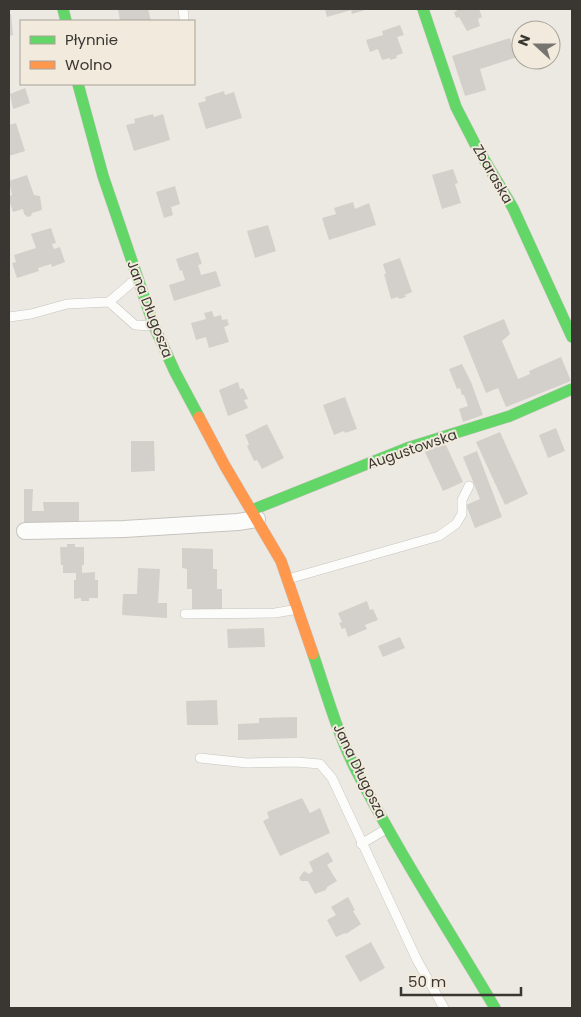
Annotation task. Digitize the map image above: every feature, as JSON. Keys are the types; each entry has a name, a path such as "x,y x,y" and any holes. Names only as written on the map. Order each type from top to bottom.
{"street":[{"name":"Zbaraska","path":"424,9 456,107 513,208 572,336"},
{"name":"Jana Długosza","path":"78,85 103,176 154,326 175,372 216,450 270,540 288,579 344,743 355,767 388,828 495,1008"},
{"name":"Augustowska","path":"254,515 407,448 510,416 572,389"},
{"path":"26,532 124,529 238,522 254,515"}],"lane":[{"path":"9,317 31,314 67,304 109,302 138,277"},
{"path":"109,302 135,325 154,326"},
{"path":"288,579 439,536 456,524 462,514 462,500 469,486"},
{"path":"185,614 275,613 298,609"},
{"path":"200,758 247,763 296,762 320,764 332,778 361,844 417,960 444,1008"},
{"path":"361,844 388,828"}],"building":[{"path":"118,9 148,9 151,20 120,20"},
{"path":"325,9 368,9 352,14 351,10 327,17"},
{"path":"456,9 479,9 482,17 478,19 480,26 467,31 459,17 456,18 454,12 457,11"},
{"path":"9,14 11,14 13,35 9,36"},
{"path":"400,25 404,35 397,37 403,53 396,56 397,58 382,60 378,49 370,52 366,40 383,35 382,31"},
{"path":"510,38 511,41 511,59 480,69 486,90 465,96 452,56"},
{"path":"25,88 30,103 13,109 10,94"},
{"path":"224,91 225,95 234,92 242,118 206,129 198,103 206,101 205,97"},
{"path":"153,114 154,117 163,114 170,140 134,151 126,125 135,123 134,119"},
{"path":"16,123 25,151 9,156 9,125"},
{"path":"453,169 458,183 455,184 461,203 442,209 432,175"},
{"path":"27,175 34,195 40,196 42,210 32,213 28,217 24,214 23,209 13,212 9,200 9,196 12,195 9,181"},
{"path":"175,186 180,204 171,207 173,215 164,218 156,192"},
{"path":"353,202 355,209 369,203 376,225 329,240 322,218 336,214 334,208"},
{"path":"268,225 276,251 255,258 247,231"},
{"path":"51,228 56,243 52,244 54,249 60,247 65,262 52,267 51,264 38,268 39,271 17,278 12,263 16,262 14,255 36,248 31,234"},
{"path":"198,252 202,264 198,265 201,275 216,271 221,286 174,301 169,285 185,280 176,259"},
{"path":"400,258 412,292 405,295 406,297 391,299 383,264"},
{"path":"212,311 214,317 221,315 222,320 227,319 229,325 224,327 229,342 209,348 206,337 196,340 191,323 206,319 204,313"},
{"path":"504,319 510,334 502,341 518,379 530,374 529,371 561,357 571,381 506,407 498,388 486,393 463,336"},
{"path":"462,364 483,415 463,422 459,409 468,406 460,388 457,389 449,369"},
{"path":"238,382 240,389 243,388 248,399 244,400 248,408 228,416 219,390"},
{"path":"345,397 357,429 334,435 323,405"},
{"path":"267,424 284,458 262,469 257,460 254,461 247,446 249,444 245,435"},
{"path":"556,428 565,451 548,458 539,435"},
{"path":"500,432 528,494 505,505 476,442"},
{"path":"131,441 154,441 155,471 131,472"},
{"path":"445,443 463,482 443,491 425,452"},
{"path":"477,451 502,517 475,528 466,505 480,499 463,457"},
{"path":"24,489 33,489 32,511 44,511 43,502 79,502 79,525 24,525"},
{"path":"67,544 75,544 75,547 84,547 82,573 95,572 95,580 98,580 98,598 89,598 89,601 81,601 81,598 74,599 76,573 63,573 63,565 61,565 60,547 67,547"},
{"path":"182,548 213,549 213,569 217,569 217,589 222,589 222,610 192,610 192,589 187,589 187,569 182,568"},
{"path":"138,568 160,569 158,603 167,603 167,618 122,615 123,594 137,594"},
{"path":"367,601 370,610 373,609 378,620 365,625 367,629 348,637 345,628 342,629 339,623 342,622 338,613"},
{"path":"264,628 265,647 228,648 227,629"},
{"path":"400,637 405,648 383,657 378,646"},
{"path":"217,700 218,725 187,725 186,701"},
{"path":"297,717 297,738 238,740 238,724 259,723 259,718"},
{"path":"302,798 310,813 320,808 330,833 280,856 263,821 269,818 267,812"},
{"path":"328,852 333,861 327,865 337,881 327,887 326,890 315,894 308,881 301,881 299,878 304,871 309,874 313,871 309,862"},
{"path":"348,897 355,910 353,911 361,924 346,934 336,937 327,920 336,915 331,907"},
{"path":"371,942 385,968 360,982 345,956"}],"traffic: fast":[{"path":"63,9 66,20"},
{"path":"423,9 456,107 475,144 513,208 572,337"},
{"path":"78,85 103,176 154,326 175,372 199,417"},
{"path":"252,510 407,448 510,416 572,389"},
{"path":"313,654 337,726 355,768 405,859 495,1008"}],"traffic: slow":[{"path":"199,417 225,466 281,561 313,654"}]}
